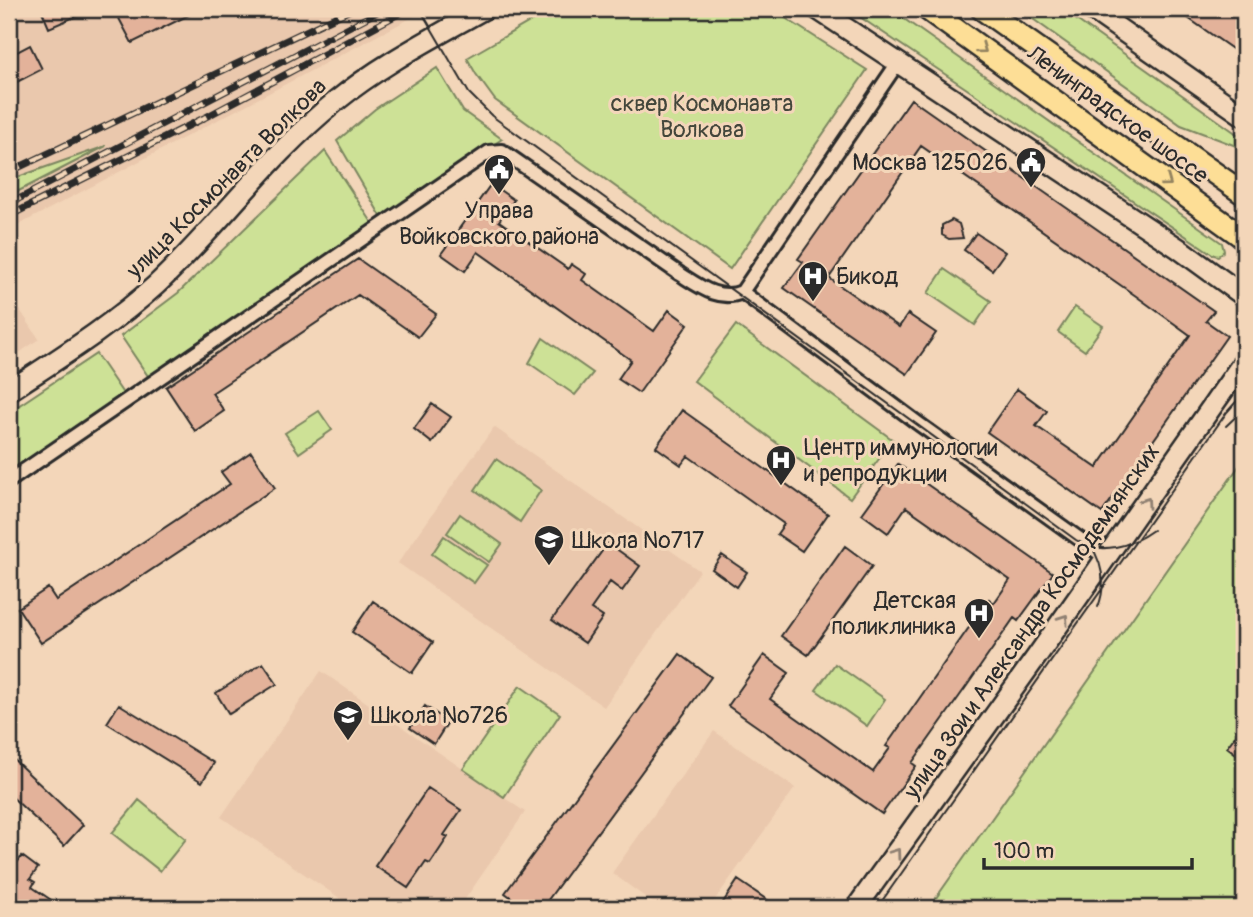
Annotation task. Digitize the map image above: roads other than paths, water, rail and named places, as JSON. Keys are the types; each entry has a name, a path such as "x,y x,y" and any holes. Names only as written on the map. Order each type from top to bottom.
{"main road":[{"name":"улица Космонавта Волкова","path":"9,391 105,327 155,286 270,164 334,103 394,59 484,9"},
{"path":"817,9 1222,278 1244,296"},
{"name":"Ленинградское шоссе","path":"927,9 1240,237"},
{"name":"Ленинградское шоссе","path":"982,9 1244,194"},
{"path":"1091,9 1244,116"},
{"path":"1222,278 1233,281 1244,279"},
{"name":"улица Зои и Александра Космодемьянских","path":"856,908 1244,361"}],"street":[{"path":"9,481 489,152 502,151 680,274 711,292 732,297 741,292 899,61"},
{"path":"741,292 1106,558"}],"tram line":[{"path":"420,9 469,93 492,116 1076,540 1095,547 1116,547 1135,541 1153,530"},
{"path":"877,908 1227,412 1244,393"},
{"path":"1226,426 1244,409"},
{"path":"1090,544 1102,574 1098,607"}],"railway":[{"path":"9,172 352,9"},
{"path":"9,204 383,9"},
{"path":"9,216 204,118 408,9"}],"place":[{"name":"Москва 125026","path":"1031,189"},
{"name":"Управа Войковского района","path":"499,196"},
{"name":"Бикод","path":"813,303"},
{"name":"Центр иммунологии и репродукции","path":"781,487"},
{"name":"Школа №717","path":"549,567"},
{"name":"Детская поликлиника","path":"979,640"},
{"name":"Школа №726","path":"348,742"}],"park label":[{"name":"сквер Космонавта Волкова","path":"702,116"}]}
